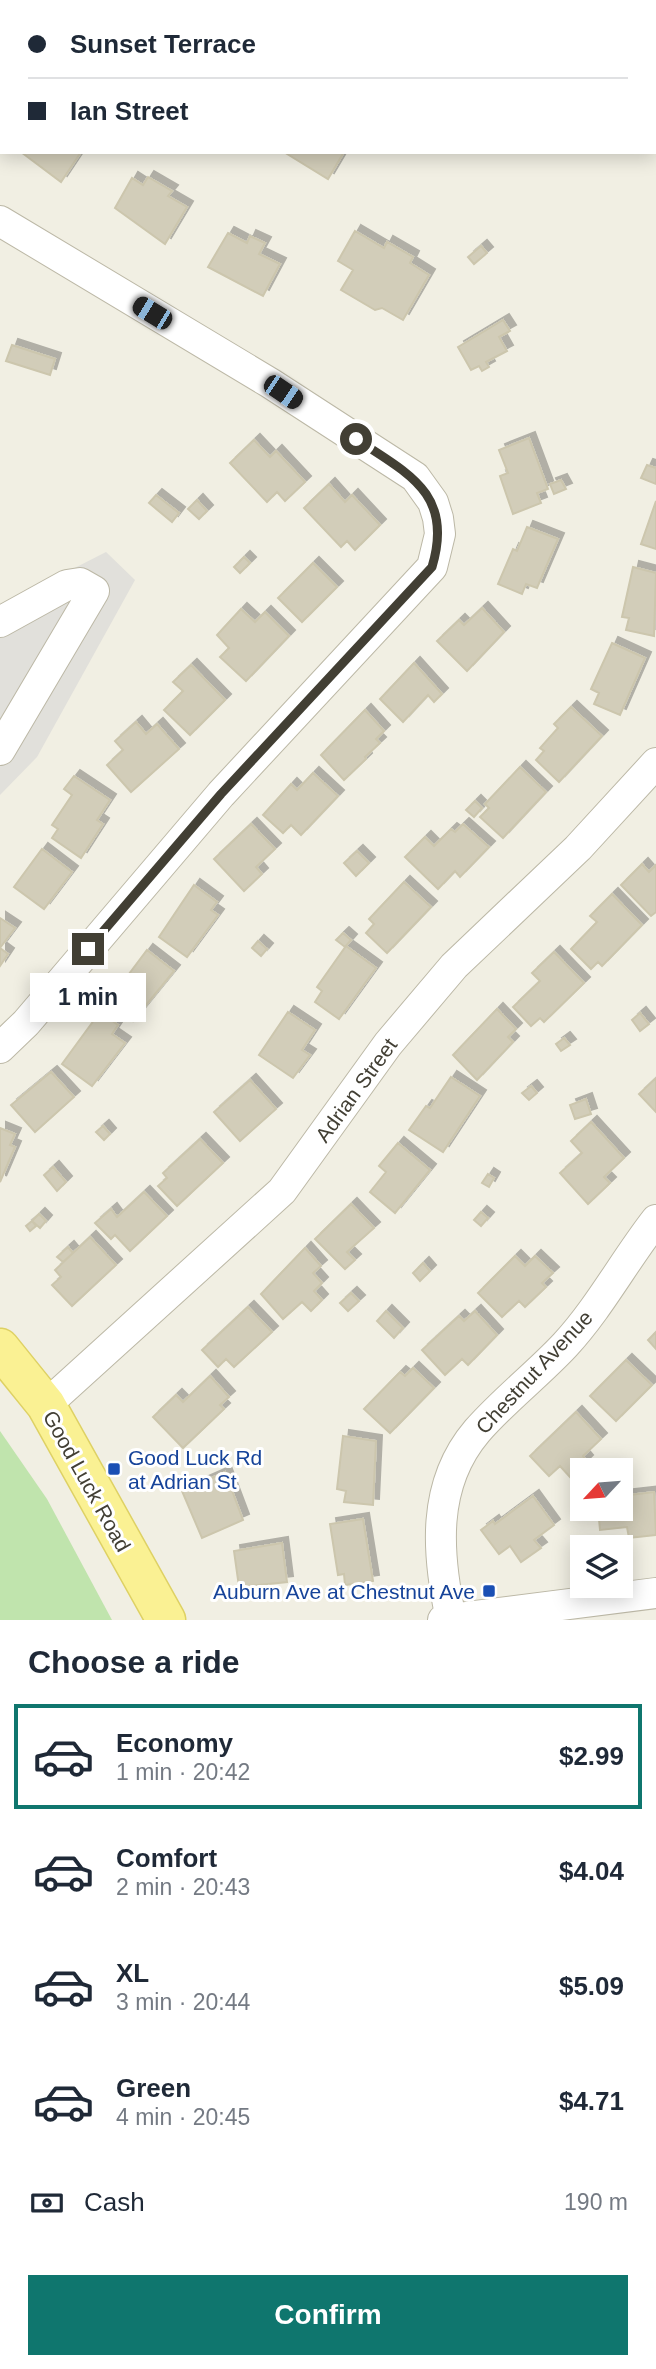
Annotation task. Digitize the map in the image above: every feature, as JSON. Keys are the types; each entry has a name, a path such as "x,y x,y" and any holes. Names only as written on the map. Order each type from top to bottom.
{"main road":[{"name":"Good Luck Road","path":"0,1348 46,1405 166,1620"}],"street":[{"path":"0,221 270,383 415,477 433,502 440,534 432,567 221,794 26,1023 0,1048"},
{"path":"0,622 67,585 80,583 94,591 0,750"},
{"name":"Adrian Street","path":"46,1405 282,1191 388,1044 454,966 578,848 656,763"},
{"name":"Chestnut Avenue","path":"447,1619 442,1581 441,1512 457,1461 476,1432 566,1344 610,1289 656,1220"},
{"path":"447,1619 656,1592"}],"green space":[{"path":"0,1431 47,1499 112,1620 0,1620"}],"shaded area":[{"path":"106,552 135,580 37,757 0,795 0,606"}],"building":[{"path":"24,154 80,154 61,182"},
{"path":"287,154 343,154 328,179"},
{"path":"148,177 172,191 168,196 187,207 165,244 115,208 132,178 143,185"},
{"path":"355,231 384,248 387,242 413,257 410,263 429,275 403,320 382,308 375,310 341,290 353,270 338,261"},
{"path":"228,233 247,243 250,236 265,243 259,254 280,264 263,296 208,267"},
{"path":"481,246 487,253 474,264 468,257"},
{"path":"503,320 510,331 499,337 507,351 486,362 489,367 482,371 479,366 471,370 458,347"},
{"path":"12,345 55,359 50,375 6,361"},
{"path":"529,438 548,489 537,493 541,503 513,514 500,476 508,473 499,450"},
{"path":"254,440 270,457 276,451 305,482 285,501 277,492 267,502 230,463"},
{"path":"647,465 656,468 656,484 641,478"},
{"path":"561,480 566,489 554,494 550,484"},
{"path":"329,484 345,502 352,495 380,525 355,550 347,541 341,547 304,508"},
{"path":"156,495 179,513 172,522 149,503"},
{"path":"197,500 207,511 199,519 188,509"},
{"path":"656,501 656,549 641,544"},
{"path":"527,527 558,539 537,588 526,584 522,594 498,584 513,549 517,551"},
{"path":"244,557 250,563 240,573 234,567"},
{"path":"313,563 337,587 302,622 278,598"},
{"path":"633,567 656,573 654,636 626,630 629,618 622,617"},
{"path":"482,608 504,632 467,671 437,641 459,620 464,625"},
{"path":"241,609 255,622 265,612 289,636 246,681 220,657 229,648 217,635"},
{"path":"612,643 645,658 620,715 594,704 599,693 591,689"},
{"path":"414,663 442,694 434,702 428,695 403,722 380,699"},
{"path":"191,665 225,700 190,735 164,710 183,691 173,682"},
{"path":"571,707 602,736 559,782 536,760 544,751 540,748 558,728 554,724"},
{"path":"365,710 384,731 376,739 380,743 344,780 321,755"},
{"path":"136,722 146,734 157,724 179,749 131,792 107,765 123,750 115,741"},
{"path":"520,767 546,792 503,838 480,817 489,808 485,804"},
{"path":"313,773 338,796 301,835 291,825 283,833 263,815 291,784 297,790"},
{"path":"74,776 110,800 97,820 103,824 81,858 52,838 58,829 52,825 72,795 64,789"},
{"path":"475,801 482,808 474,817 466,810"},
{"path":"251,824 275,849 256,867 262,874 244,891 214,859"},
{"path":"463,824 489,847 460,877 455,871 438,889 405,857 425,837 434,846 451,829 455,832"},
{"path":"42,849 72,872 44,909 14,887"},
{"path":"357,851 369,863 356,876 344,863"},
{"path":"642,864 649,872 656,865 656,912 651,916 621,885"},
{"path":"404,882 431,907 387,953 366,933 374,924 369,919"},
{"path":"194,885 217,902 211,910 218,915 187,957 159,937"},
{"path":"612,894 642,925 602,966 598,962 591,969 571,949 597,922 590,916"},
{"path":"0,918 15,928 0,948"},
{"path":"343,933 351,940 345,947 336,940"},
{"path":"258,941 267,949 261,956 252,948"},
{"path":"346,946 376,968 339,1019 315,1002 322,991 317,987"},
{"path":"0,948 8,954 0,966"},
{"path":"147,950 174,971 133,1021 108,1002"},
{"path":"554,952 584,983 544,1022 540,1018 531,1026 513,1007 540,981 532,973"},
{"path":"497,1009 516,1029 508,1037 513,1042 477,1080 453,1055"},
{"path":"100,1012 118,1025 112,1034 125,1043 92,1086 62,1064"},
{"path":"288,1012 315,1030 302,1050 310,1055 293,1078 259,1055"},
{"path":"640,1013 649,1024 640,1031 632,1020"},
{"path":"564,1038 570,1045 561,1051 556,1044"},
{"path":"51,1072 74,1097 35,1132 11,1105"},
{"path":"451,1077 480,1096 443,1152 409,1130 426,1106 430,1108"},
{"path":"656,1078 656,1112 639,1094"},
{"path":"250,1080 276,1109 240,1141 214,1112"},
{"path":"531,1086 537,1093 529,1100 522,1093"},
{"path":"586,1099 591,1114 575,1119 570,1105"},
{"path":"591,1122 624,1158 604,1177 610,1183 588,1204 560,1173 582,1153 571,1141"},
{"path":"103,1126 110,1134 104,1140 96,1132"},
{"path":"0,1128 15,1134 10,1145 15,1147 0,1182"},
{"path":"200,1139 223,1163 177,1206 158,1186 167,1178 163,1173"},
{"path":"398,1143 430,1170 395,1213 370,1192 386,1172 379,1166"},
{"path":"53,1167 66,1182 57,1191 44,1175"},
{"path":"488,1174 494,1178 489,1187 482,1183"},
{"path":"144,1192 167,1216 130,1251 115,1235 111,1239 95,1223 111,1209 117,1217"},
{"path":"351,1204 374,1228 347,1252 355,1260 345,1269 315,1239"},
{"path":"481,1212 488,1218 481,1226 474,1220"},
{"path":"39,1214 46,1221 40,1228 32,1221"},
{"path":"32,1221 36,1226 30,1231 26,1226"},
{"path":"90,1237 116,1265 72,1306 52,1285 61,1277 55,1270"},
{"path":"68,1247 73,1253 63,1262 57,1257"},
{"path":"305,1248 321,1266 313,1273 322,1283 314,1291 322,1300 311,1311 302,1302 283,1319 261,1294"},
{"path":"515,1256 525,1266 535,1256 553,1273 542,1283 546,1287 525,1307 519,1301 502,1317 478,1293"},
{"path":"423,1263 430,1271 420,1281 413,1273"},
{"path":"351,1293 359,1301 348,1311 340,1303"},
{"path":"248,1307 272,1332 234,1367 226,1359 218,1367 202,1350"},
{"path":"386,1311 403,1328 394,1338 377,1321"},
{"path":"475,1311 497,1335 468,1365 462,1359 445,1375 422,1350 459,1316 464,1321"},
{"path":"656,1332 656,1349 648,1340"},
{"path":"626,1360 652,1385 616,1421 590,1396"},
{"path":"413,1368 434,1388 390,1433 364,1409 400,1372 405,1376"},
{"path":"210,1376 229,1397 220,1405 224,1409 183,1448 153,1417 176,1395 183,1402"},
{"path":"576,1412 601,1439 583,1456 585,1458 570,1458 570,1477 560,1466 549,1476 530,1456"},
{"path":"343,1436 376,1441 373,1505 344,1502 346,1491 337,1489"},
{"path":"225,1472 243,1520 202,1538 182,1491"},
{"path":"654,1492 656,1535 633,1538 633,1535 628,1535 627,1527 600,1530 599,1521 634,1521 634,1494"},
{"path":"533,1496 554,1525 534,1540 541,1548 521,1562 510,1546 499,1554 481,1530 493,1521 495,1524"},
{"path":"363,1519 373,1581 345,1585 344,1574 338,1575 330,1524"},
{"path":"282,1543 287,1582 239,1587 234,1551"}],"place":[{"name":"Good Luck Rd at Adrian St","path":"114,1469"},
{"name":"Auburn Ave at Chestnut Ave","path":"489,1591"}],"route":[{"path":"88,949 221,794 432,567 440,534 433,502 415,477 356,439"}]}
